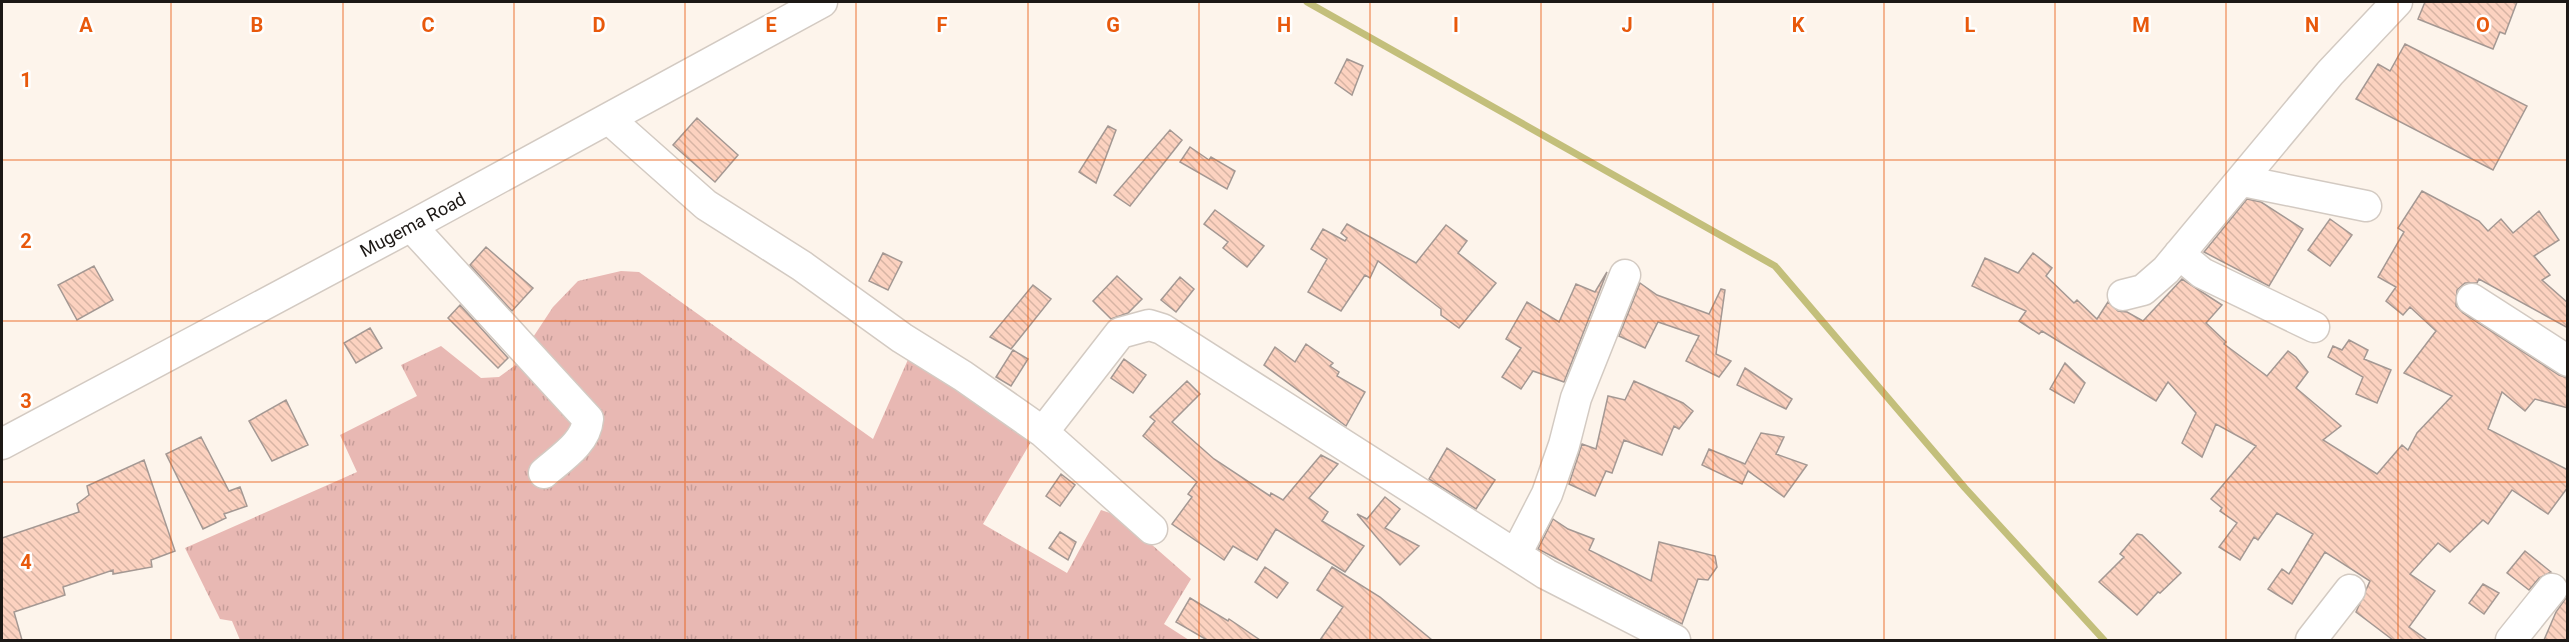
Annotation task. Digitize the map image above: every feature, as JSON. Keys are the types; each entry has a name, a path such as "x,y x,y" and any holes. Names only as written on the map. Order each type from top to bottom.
{"street":[{"name":"Mugema Road","path":"2,444 411,226 822,2"},
{"path":"2123,295 2143,290 2157,279 2243,181 2330,73 2397,2"},
{"path":"609,119 706,205 802,266 902,338 963,376 1043,432 1152,529"},
{"path":"2243,181 2366,206"},
{"path":"411,226 588,419 587,429 578,444 544,473"},
{"path":"2180,254 2202,273 2314,327"},
{"path":"1516,554 1547,494 1564,445 1576,398 1625,275"},
{"path":"2472,299 2568,361"},
{"path":"1043,432 1120,333 1149,325 1162,329 1546,574 1675,640"},
{"path":"2511,640 2552,589"},
{"path":"2311,640 2350,590"}],"green space":[{"path":"621,271 639,272 873,439 910,355 1032,440 983,524 1067,573 1101,510 1119,516 1191,579 1164,624 1189,640 240,640 232,621 220,619 185,548 357,472 340,435 417,396 401,365 441,346 481,378 499,377 514,366 553,307 578,281"}],"building":[{"path":"2425,2 2517,2 2505,34 2500,32 2493,49 2418,19"},
{"path":"2405,44 2527,106 2493,170 2356,99 2378,64 2390,71"},
{"path":"1347,59 1363,66 1352,95 1335,83"},
{"path":"697,118 738,155 715,182 673,145"},
{"path":"1108,126 1116,130 1096,183 1079,172"},
{"path":"1170,130 1182,140 1130,206 1114,195"},
{"path":"1190,147 1209,160 1211,157 1235,171 1227,189 1180,162"},
{"path":"2422,191 2479,221 2488,231 2501,219 2513,233 2539,211 2559,240 2534,256 2550,275 2542,280 2568,303 2568,328 2479,279 2477,283 2465,283 2457,290 2456,306 2463,313 2559,375 2568,378 2568,408 2535,399 2525,411 2502,392 2488,429 2568,470 2568,487 2548,514 2512,490 2488,524 2483,520 2450,552 2438,543 2410,574 2435,591 2409,627 2427,640 2393,640 2356,612 2370,581 2325,552 2292,604 2268,589 2282,569 2289,574 2313,534 2277,513 2258,540 2254,537 2240,560 2219,547 2237,523 2220,511 2222,508 2211,499 2256,446 2216,424 2202,457 2182,443 2196,413 2168,382 2156,401 2042,331 2039,334 2019,321 2026,311 1972,286 1985,258 2018,273 2033,253 2052,268 2046,276 2074,303 2077,300 2097,319 2108,302 2118,311 2127,312 2143,321 2182,279 2222,305 2206,323 2226,342 2224,344 2267,376 2288,351 2296,357 2308,372 2296,388 2341,426 2323,440 2377,474 2402,445 2408,450 2417,433 2452,396 2404,373 2436,331 2410,307 2403,315 2386,301 2396,287 2378,277 2404,232 2398,228"},
{"path":"2247,199 2261,202 2303,229 2269,286 2204,252"},
{"path":"1215,210 1264,246 1247,267 1223,248 1228,242 1204,224"},
{"path":"2330,219 2352,235 2330,266 2308,250"},
{"path":"1347,224 1416,263 1446,225 1467,241 1458,253 1496,283 1459,328 1441,315 1441,309 1378,261 1370,278 1365,275 1341,311 1308,292 1327,259 1311,249 1323,229 1345,241 1347,238 1341,233"},
{"path":"486,247 533,288 512,311 470,265"},
{"path":"883,253 902,262 888,290 869,281"},
{"path":"94,266 113,300 77,320 58,285"},
{"path":"1607,272 1564,382 1533,371 1521,389 1502,377 1521,348 1506,339 1527,302 1559,322 1576,284 1595,292"},
{"path":"1117,276 1142,299 1128,313 1111,319 1093,301"},
{"path":"1180,277 1194,289 1176,312 1161,300"},
{"path":"1640,283 1657,295 1709,314 1721,289 1725,290 1716,354 1731,361 1719,377 1686,361 1699,336 1658,322 1645,348 1619,336"},
{"path":"1033,285 1051,299 1011,349 990,337"},
{"path":"460,305 508,358 498,368 448,318"},
{"path":"370,328 382,348 356,363 344,343"},
{"path":"2349,340 2368,350 2364,359 2391,370 2377,403 2356,394 2363,377 2328,357 2333,346 2342,350"},
{"path":"1306,344 1333,363 1330,366 1339,372 1337,376 1365,392 1346,426 1264,365 1275,347 1295,362"},
{"path":"1013,350 1028,359 1011,386 996,377"},
{"path":"1124,359 1146,375 1133,393 1111,378"},
{"path":"2065,363 2085,383 2074,403 2050,389"},
{"path":"1745,368 1792,399 1786,409 1737,385"},
{"path":"1187,381 1200,394 1172,422 1214,459 1270,496 1271,493 1283,500 1321,455 1338,464 1309,498 1328,512 1322,521 1364,546 1345,572 1276,529 1257,560 1233,546 1224,560 1172,524 1192,497 1188,494 1197,482 1143,436 1155,421 1150,417"},
{"path":"1634,381 1683,403 1693,411 1679,429 1674,426 1662,455 1624,440 1612,473 1606,471 1595,496 1569,484 1582,444 1596,449 1608,396 1625,400"},
{"path":"286,400 308,445 272,461 249,421"},
{"path":"1761,433 1784,437 1776,454 1807,465 1784,497 1748,471 1742,484 1702,465 1709,449 1745,464"},
{"path":"201,437 229,491 240,487 247,506 224,514 226,518 203,529 166,454"},
{"path":"1447,448 1495,480 1476,509 1429,479"},
{"path":"144,460 175,551 151,560 152,567 113,574 113,570 63,587 65,595 14,612 22,640 2,640 2,538 79,512 77,504 89,495 87,486"},
{"path":"1061,474 1075,485 1060,506 1046,496"},
{"path":"1385,497 1400,509 1385,528 1419,546 1400,565 1357,514 1367,519"},
{"path":"1553,519 1568,529 1594,539 1589,550 1651,581 1659,542 1715,556 1717,567 1708,580 1698,579 1682,624 1538,549"},
{"path":"1060,532 1076,542 1068,560 1049,548"},
{"path":"2137,534 2142,535 2181,573 2160,593 2158,592 2137,615 2099,582 2124,557 2120,554"},
{"path":"2525,551 2551,572 2539,578 2529,590 2507,573"},
{"path":"1265,567 1288,583 1277,598 1255,582"},
{"path":"1332,567 1380,597 1432,640 1320,640 1343,607 1317,590"},
{"path":"2483,584 2499,593 2484,614 2469,603"},
{"path":"2568,595 2568,640 2544,640 2556,612"},
{"path":"1190,598 1228,621 1229,619 1260,640 1207,640 1176,622"}],"waterway":[{"path":"1307,2 1775,266 1965,488 2104,640"}]}
